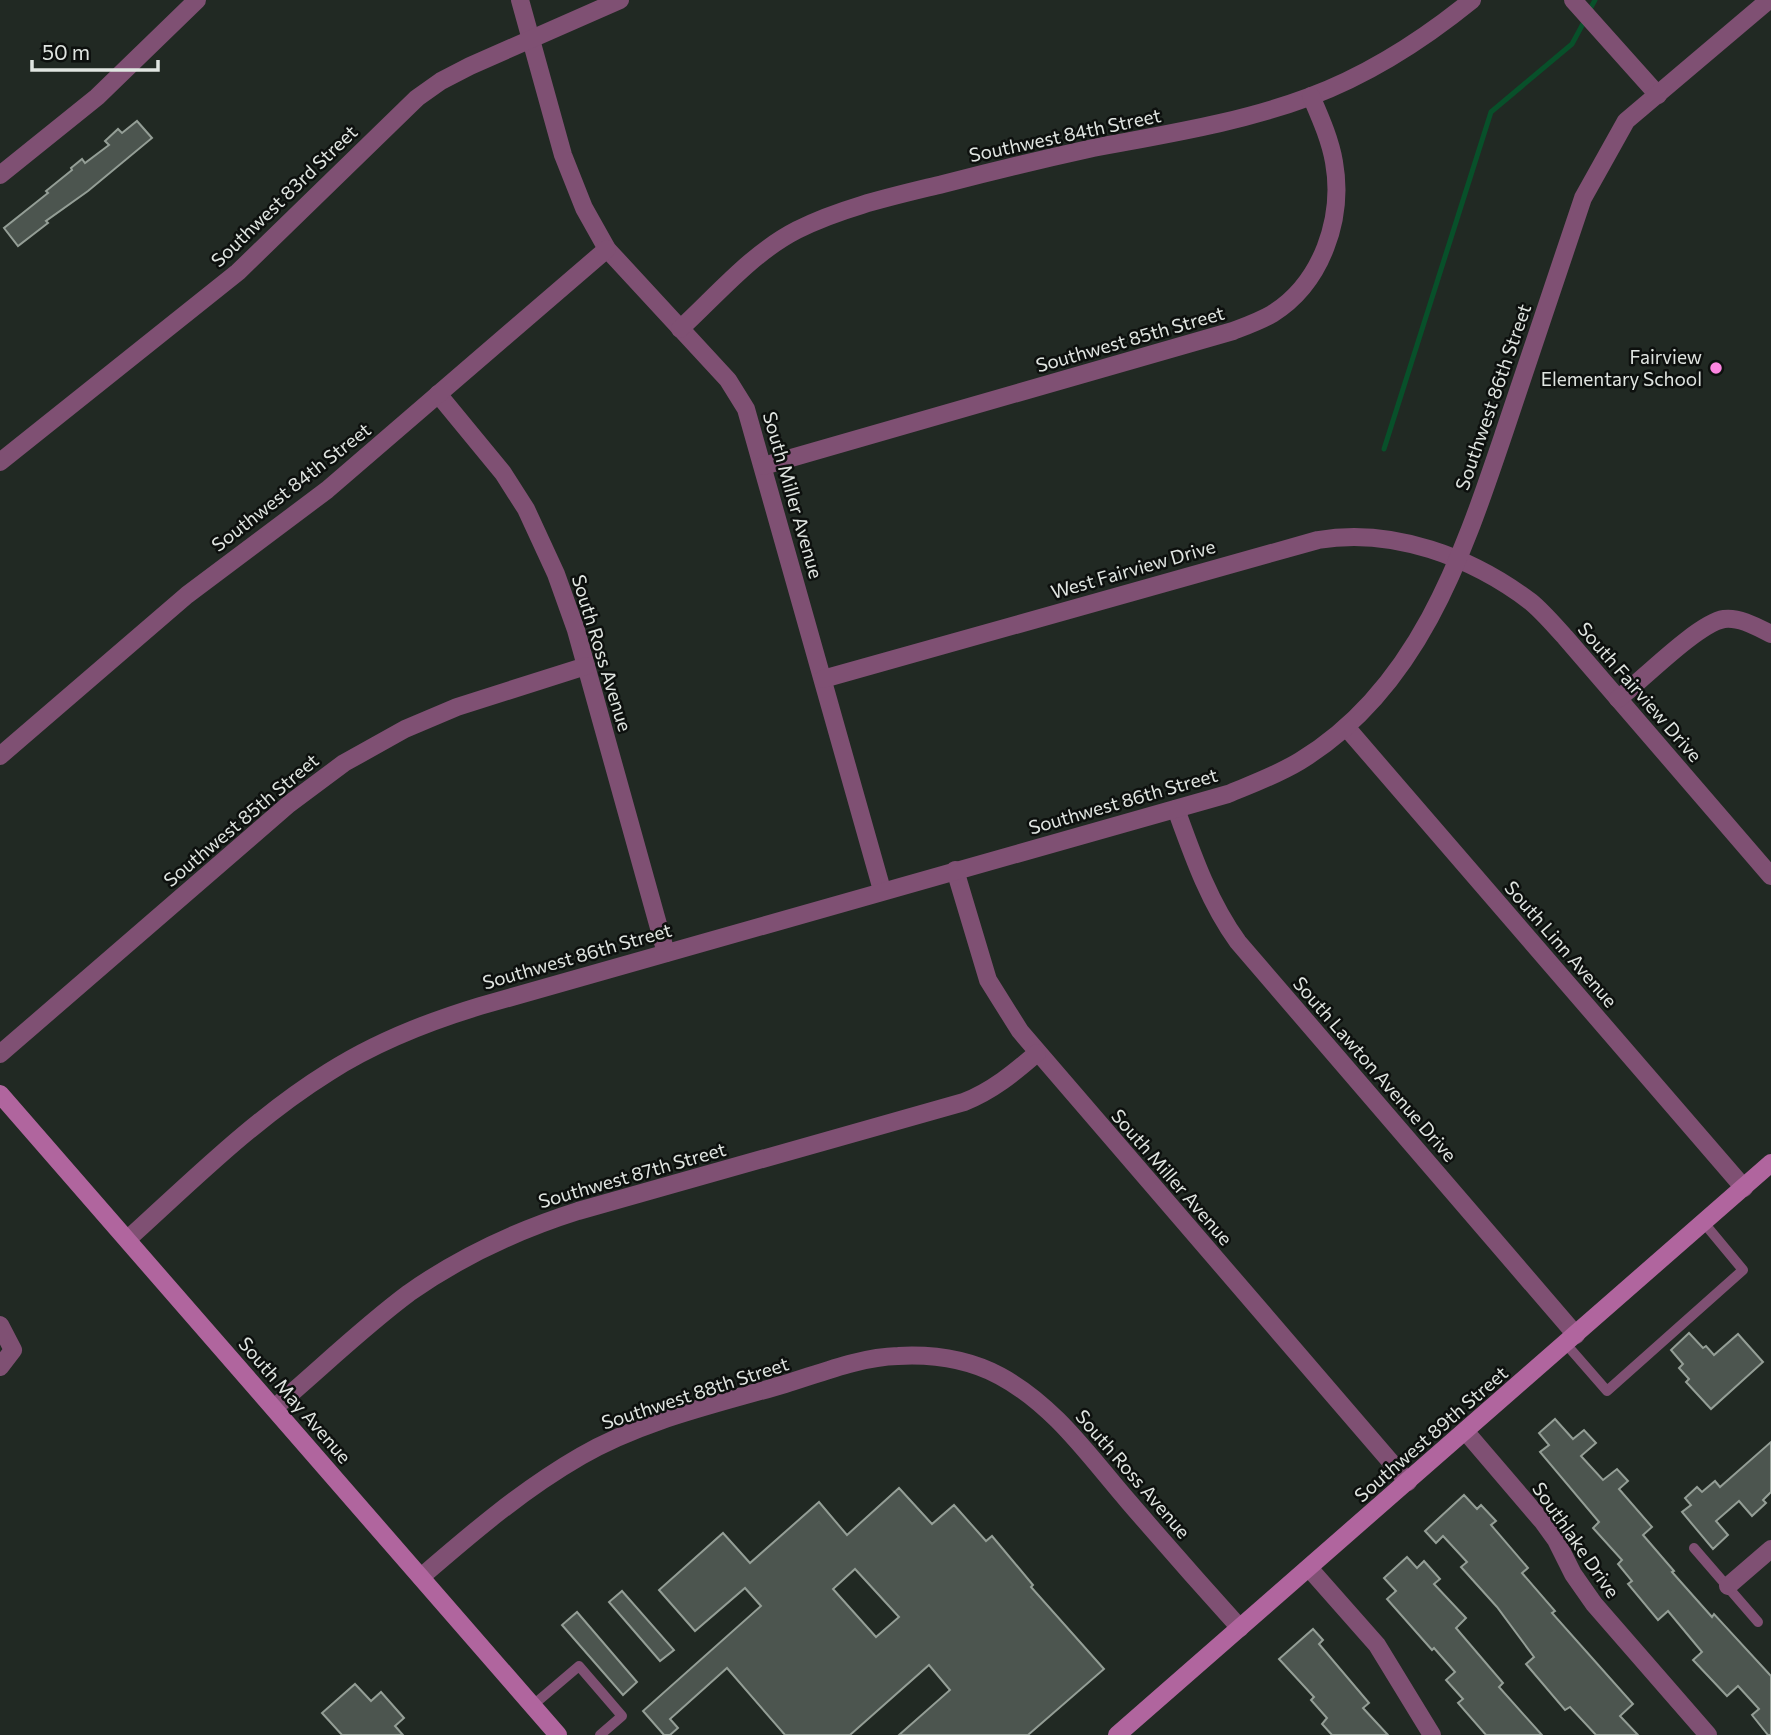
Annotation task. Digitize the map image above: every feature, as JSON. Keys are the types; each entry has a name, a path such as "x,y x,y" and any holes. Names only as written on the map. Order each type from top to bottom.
{"main road":[{"name":"South May Avenue","path":"0,1094 558,1735"},
{"name":"Southwest 89th Street","path":"1117,1735 1771,1163"}],"street":[{"path":"0,175 97,97 197,0"},
{"name":"South Miller Avenue","path":"520,0 566,165 584,208 607,249 740,396 764,466 882,891"},
{"name":"Southwest 83rd Street","path":"0,462 238,272 417,98 454,74 620,0"},
{"name":"Southwest 84th Street","path":"680,329 768,248 795,231 833,214 965,178 1225,122 1311,96 1387,59 1432,31 1472,0"},
{"name":"Southwest 86th Street","path":"128,1239 283,1104 329,1072 412,1029 444,1017 1227,794 1283,771 1328,742 1370,703 1403,665 1441,598 1468,537 1583,198 1626,121 1769,0"},
{"path":"1575,2 1658,95"},
{"name":"Southwest 85th Street","path":"764,466 1233,331 1273,313 1293,296 1313,271 1333,225 1336,192 1334,164 1311,96"},
{"name":"Southwest 84th Street","path":"0,756 187,595 327,490 607,249"},
{"name":"South Ross Avenue","path":"438,394 485,450 526,509 564,595 666,953"},
{"name":"West Fairview Drive","path":"823,679 1318,540 1356,536 1405,541 1456,561"},
{"name":"South Fairview Drive","path":"1456,561 1484,573 1533,604 1565,637 1771,876"},
{"path":"1618,699 1691,638 1712,624 1724,619 1735,620 1771,634"},
{"name":"Southwest 85th Street","path":"0,1054 289,804 344,763 405,729 457,707 586,666"},
{"name":"South Linn Avenue","path":"1346,727 1744,1188"},
{"name":"South Lawton Avenue Drive","path":"1176,809 1209,893 1238,942 1571,1339"},
{"name":"South Miller Avenue","path":"955,870 988,980 1007,1014 1037,1053 1408,1482"},
{"name":"Southwest 87th Street","path":"274,1408 409,1294 498,1241 578,1211 964,1102 1003,1081 1037,1053"},
{"path":"0,1325 13,1350 0,1367"},
{"name":"Southwest 88th Street","path":"421,1577 498,1510 528,1488 584,1454 645,1427 838,1368 894,1356 938,1355 979,1366"},
{"name":"South Ross Avenue","path":"979,1366 1017,1386 1044,1405 1059,1420 1240,1628"},
{"name":"Southlake Drive","path":"1466,1432 1543,1522 1583,1591 1708,1735"},
{"path":"1728,1586 1771,1549"},
{"path":"1309,1568 1377,1645 1432,1735"}],"lane":[{"path":"1571,1339 1607,1391 1743,1270 1704,1223"},
{"path":"1695,1548 1758,1622"},
{"path":"532,1706 579,1666 622,1716 600,1735"}],"building":[{"path":"137,121 152,138 18,246 4,228 48,193 46,191 82,159 85,163 109,145 105,141 118,129 122,133"},
{"path":"1689,1333 1714,1355 1738,1334 1763,1362 1711,1409 1686,1382 1689,1379 1679,1368 1683,1364 1671,1350"},
{"path":"1555,1419 1573,1439 1584,1430 1596,1443 1581,1456 1603,1480 1617,1469 1628,1481 1619,1489 1652,1527 1643,1535 1712,1617 1714,1614 1771,1676 1771,1735 1768,1735 1752,1715 1759,1709 1738,1686 1727,1696 1693,1660 1702,1652 1668,1611 1658,1620 1628,1584 1632,1581 1618,1564 1622,1560 1593,1528 1599,1522 1540,1452 1549,1445 1539,1433"},
{"path":"1771,1442 1771,1492 1763,1500 1766,1503 1752,1516 1739,1501 1716,1521 1728,1535 1713,1549 1682,1512 1691,1505 1685,1498 1697,1487 1702,1492 1715,1481 1720,1487"},
{"path":"899,1488 932,1524 954,1505 986,1541 992,1536 1033,1585 1031,1587 1104,1669 1028,1735 899,1735 950,1690 929,1665 850,1735 785,1735 727,1668 670,1719 678,1728 670,1735 664,1735 643,1711 761,1606 745,1588 695,1631 659,1590 723,1533 750,1563 819,1502 847,1535","holes":["855,1569 899,1617 876,1637 833,1589"]},
{"path":"1464,1495 1477,1509 1481,1505 1496,1521 1491,1525 1528,1568 1522,1573 1555,1611 1552,1613 1633,1704 1620,1716 1638,1735 1596,1735 1570,1707 1565,1710 1526,1664 1534,1657 1497,1607 1461,1567 1467,1562 1443,1536 1436,1543 1425,1531"},
{"path":"1407,1557 1417,1568 1424,1561 1440,1579 1434,1584 1466,1618 1456,1628 1503,1683 1499,1687 1542,1735 1486,1735 1458,1703 1463,1699 1446,1680 1455,1672 1387,1599 1396,1591 1384,1578"},
{"path":"622,1591 674,1650 660,1661 609,1602"},
{"path":"577,1612 637,1682 623,1695 562,1625"},
{"path":"1313,1629 1323,1640 1319,1644 1369,1703 1363,1708 1388,1735 1332,1735 1322,1724 1327,1718 1311,1700 1314,1697 1279,1659"},
{"path":"355,1684 371,1701 381,1692 404,1718 395,1726 403,1735 342,1735 322,1713"}],"waterway":[{"path":"1589,11 1595,0"},
{"path":"1384,449 1491,112 1572,44 1585,20"}],"place":[{"name":"Fairview Elementary School","path":"1716,368"}]}
